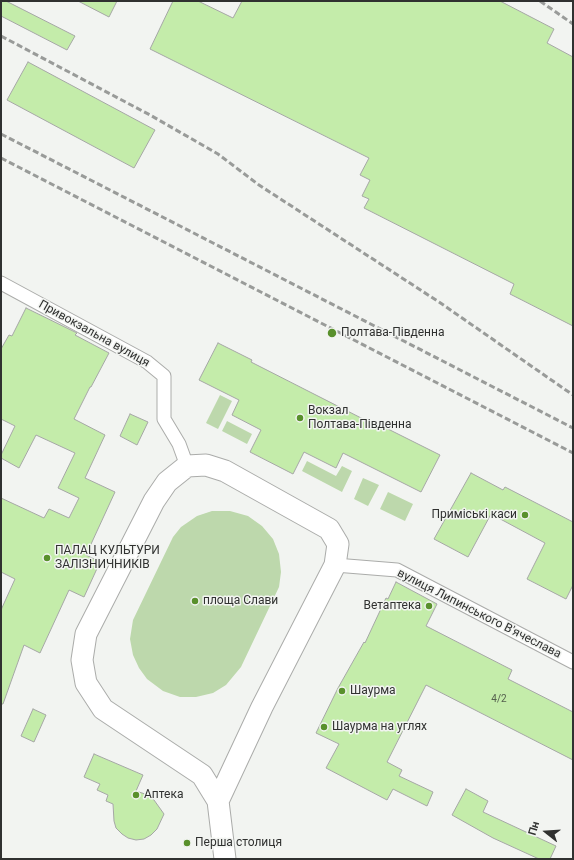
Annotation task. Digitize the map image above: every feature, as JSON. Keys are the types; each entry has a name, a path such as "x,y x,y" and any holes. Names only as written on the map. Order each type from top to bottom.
{"main road":[{"path":"218,801 262,707 335,564 338,544 329,529 225,471 206,465 187,466 167,482 154,501 86,634 82,660 86,683 102,709 202,775 218,801 225,859"}],"street":[{"name":"Привокзальна вулиця","path":"1,283 146,362 164,376 164,419 179,444 187,466"},
{"name":"вулиця Липинського В'ячеслава","path":"335,564 397,570 573,662"}],"green space":[{"path":"220,395 232,401 218,429 206,423"},
{"path":"227,421 252,434 247,444 222,431"},
{"path":"307,461 336,476 342,466 352,471 342,492 302,471"},
{"path":"363,478 379,485 368,506 354,499"},
{"path":"388,492 413,504 405,521 380,509"},
{"path":"212,511 230,511 248,516 262,526 273,539 279,554 281,572 279,587 241,667 226,685 213,693 196,697 180,697 163,691 147,679 139,668 133,655 130,639 133,620 173,537 181,527 197,516"}],"building":[{"path":"1,1 6,1 75,36 67,50 1,16"},
{"path":"78,1 117,1 109,17"},
{"path":"173,1 198,1 233,18 242,1 500,1 554,29 547,43 573,57 573,326 510,294 514,284 364,208 369,199 362,196 370,180 360,175 369,158 150,49"},
{"path":"28,62 155,130 134,168 7,100"},
{"path":"26,308 77,333 75,335 109,353 74,419 105,435 85,478 115,492 86,555 100,562 84,597 69,590 40,653 24,645 3,704 1,704 1,610 15,579 1,572 1,498 44,518 49,509 69,518 79,498 58,488 75,453 36,435 19,468 1,458 1,455 15,426 1,419 1,349 9,335 12,336"},
{"name":"Вокзал Полтава-Південна","path":"218,343 252,360 251,362 371,423 372,421 440,455 421,492 343,453 336,468 304,452 293,474 250,452 261,430 232,415 239,400 199,380"},
{"path":"130,414 148,422 137,445 120,436"},
{"path":"471,473 503,490 505,487 573,522 573,585 566,599 527,579 545,543 491,514 468,557 434,539"},
{"path":"396,582 437,604 426,626 512,670 508,679 573,712 573,760 426,685 387,762 402,770 399,776 433,792 427,806 393,789 387,800 326,768 339,744 316,733 338,688 364,642 365,643 386,598 388,599"},
{"path":"33,709 46,715 34,742 21,736"},
{"path":"94,754 143,775 136,791 148,795 154,800 164,814 157,829 151,835 144,839 136,840 128,838 116,828 113,804 106,801 108,795 97,790 100,784 84,777"},
{"path":"466,789 488,801 483,812 556,846 550,859 539,859 493,838 452,815"}],"railway":[{"path":"540,1 573,24"},
{"path":"1,36 150,115 218,154 259,185 439,302 573,395"},
{"path":"1,134 573,428"},
{"path":"1,158 573,453"}],"place":[{"name":"Полтава-Південна","path":"332,333"},
{"name":"Вокзал Полтава-Південна","path":"300,418"},
{"name":"Приміські каси","path":"525,515"},
{"name":"ПАЛАЦ КУЛЬТУРИ ЗАЛIЗНИЧНИКIВ","path":"47,558"},
{"name":"площа Слави","path":"195,601"},
{"name":"Ветаптека","path":"429,606"},
{"name":"Шаурма","path":"342,691"},
{"name":"Шаурма на углях","path":"324,727"},
{"name":"Аптека","path":"136,795"},
{"name":"Перша столиця","path":"187,843"}]}
